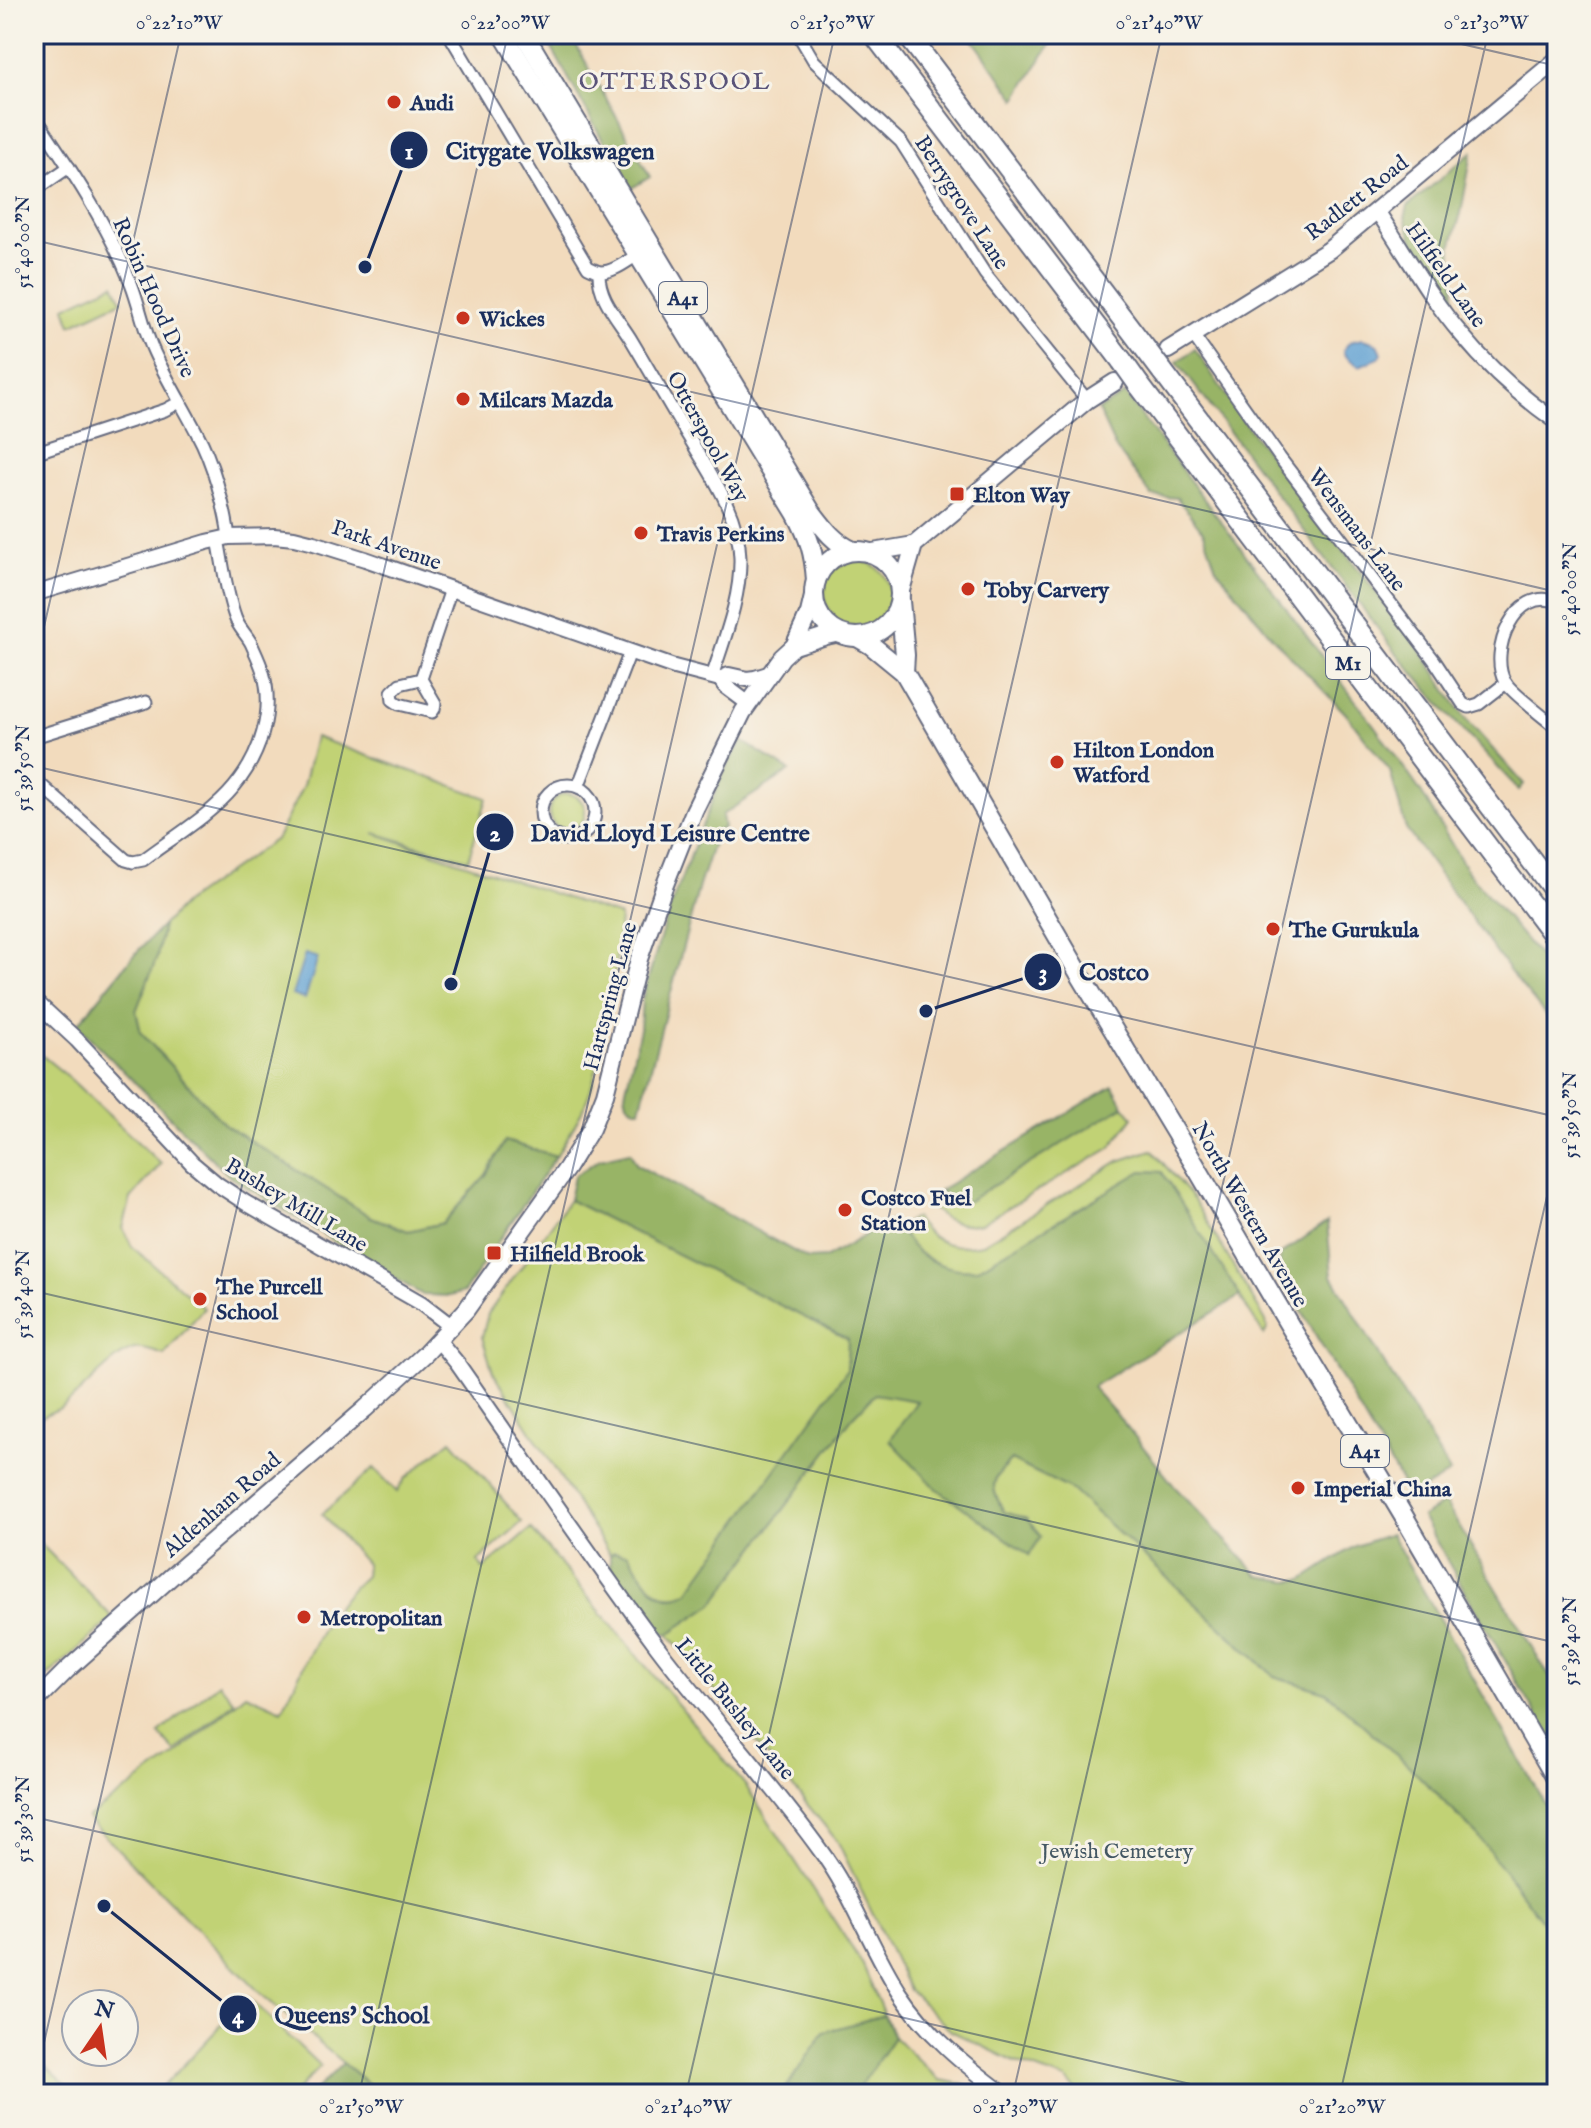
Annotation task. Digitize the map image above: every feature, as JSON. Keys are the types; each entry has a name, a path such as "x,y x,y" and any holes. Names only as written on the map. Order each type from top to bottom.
{"highway":[{"path":"495,34 578,159"},
{"name":"A41","path":"503,34 796,513 814,554 815,586"},
{"name":"A41","path":"524,34 810,510 840,546 860,552"},
{"name":"M1","path":"871,34 1122,361 1557,939"},
{"name":"M1","path":"912,39 1557,894"},
{"path":"860,552 885,562 898,581 900,596 891,619 884,627 871,634 849,635 833,630 821,618 817,610 815,586 822,569 830,561 841,554 860,552"},
{"name":"North Western Avenue","path":"900,596 904,672"},
{"name":"North Western Avenue","path":"849,635 871,645 904,672 1557,1780"}],"main road":[{"name":"Radlett Road","path":"1168,350 1329,250 1557,60"},
{"path":"860,552 914,545 1087,400 1115,382"},
{"path":"900,596 914,545"},
{"name":"Hartspring Lane","path":"438,1340 466,1310 567,1168 591,1129 611,1075 639,959 694,811 736,725 782,657 794,646 809,613 815,586"},
{"path":"794,646 826,636 849,635"},
{"name":"Aldenham Road","path":"34,1703 67,1670 365,1409 438,1340"}],"street":[{"name":"Otterspool Way","path":"449,34 588,267 599,272 600,293 706,465 736,527 740,558 737,594 716,678"},
{"name":"Berrygrove Lane","path":"798,34 814,61 901,142 985,274 1087,400"},
{"name":"Robin Hood Drive","path":"34,115 101,222 131,283 152,349 199,436 227,523 223,538 236,621 251,644 263,672 267,692 263,732 256,751 234,787 218,804 143,860 126,860 34,779"},
{"path":"34,191 69,167"},
{"name":"Hilfield Lane","path":"1377,211 1460,334 1511,384 1557,422"},
{"path":"599,272 614,268 637,255"},
{"name":"Wensmans Lane","path":"1193,335 1280,458 1434,660 1463,704 1469,707 1479,704 1506,683"},
{"path":"34,453 151,415 180,402"},
{"name":"Park Avenue","path":"34,594 223,538 274,536 314,543 674,667 716,678 749,704"},
{"path":"421,679 451,589"},
{"path":"1557,602 1546,598 1525,604 1511,621 1502,646 1502,672 1506,683 1557,728"},
{"path":"578,787 630,652"},
{"name":"Park Avenue","path":"716,678 729,675 747,679 771,673"},
{"path":"34,737 146,702"},
{"path":"558,787 578,787 590,796 594,804 594,821 583,834 566,838 557,836 542,817 545,798 558,787"},
{"name":"Bushey Mill Lane","path":"34,1000 77,1040 192,1163 217,1184 421,1303 451,1326"},
{"name":"Little Bushey Lane","path":"438,1340 658,1647 823,1852 913,2011 942,2044 1004,2094"}],"green space":[{"path":"544,34 570,34 650,177 630,189"},
{"path":"969,34 1057,34 1016,99"},
{"path":"1472,152 1461,213 1451,247 1454,310 1414,244 1405,218 1408,206"},
{"path":"114,284 122,301 71,325 65,307"},
{"path":"1195,349 1249,429 1419,647 1465,718 1524,784 1519,790 1394,650 1177,362"},
{"path":"1125,394 1376,728 1421,792 1468,872 1557,977 1557,1029 1511,973 1406,829 1390,771 1348,716 1273,638 1216,568 1204,533 1177,498 1152,496 1115,447 1098,410"},
{"path":"857,561 870,563 885,576 890,594 888,607 875,622 857,627 844,625 829,612 824,594 826,581 839,566"},
{"path":"315,737 487,798 468,860 374,833 620,916 610,1004 597,1068 584,1107 556,1156 505,1141 486,1175 443,1223 408,1231 371,1217 224,1124 141,1033 136,1011 157,957 163,925 184,903 277,838 303,786"},
{"path":"742,741 790,771 722,815 724,828 717,831 699,886 640,1109 635,1109 627,1102 625,1093 640,1029 642,1000 667,915 723,773"},
{"path":"567,794 580,799 585,812 580,825 567,830 554,825 549,812 554,799"},
{"path":"163,925 157,957 136,1011 141,1033 224,1124 371,1217 408,1231 443,1223 486,1175 505,1141 556,1156 464,1292 450,1296 423,1295 228,1175 77,1025 134,955"},
{"path":"34,1049 161,1164 131,1198 123,1228 132,1247 204,1308 164,1355 141,1349 126,1353 65,1405 34,1424"},
{"path":"1113,1086 1124,1106 968,1201 952,1200 940,1190"},
{"path":"1124,1106 1133,1117 1110,1148 980,1224 954,1222 931,1208 940,1190 947,1198 968,1201"},
{"path":"1152,1150 1194,1200 1266,1321 1264,1335 1161,1172 1142,1171 977,1269 951,1268 926,1258 910,1245 899,1226 915,1218 921,1227 944,1243 963,1246 983,1244 1119,1161"},
{"path":"630,1152 637,1165 808,1259 826,1258 890,1221 925,1257 941,1265 968,1270 977,1269 1142,1171 1162,1172 1240,1296 1092,1387 1176,1488 1259,1576 1303,1580 1355,1546 1391,1534 1557,1825 1557,1941 1478,1836 1408,1765 1326,1692 1274,1676 1072,1490 1011,1460 995,1479 994,1490 1004,1512 1027,1519 1041,1537 1029,1555 936,1488 890,1440 917,1401 875,1394 852,1418 713,1604 668,1634 657,1632 610,1567 610,1555 614,1552 628,1554 652,1588 660,1594 668,1597 688,1592 847,1370 848,1339 569,1200 574,1176 600,1159"},
{"path":"569,1200 848,1339 847,1370 689,1592 678,1596 668,1596 652,1588 628,1554 614,1552 610,1555 493,1372 482,1337 488,1314"},
{"path":"1327,1222 1332,1276 1450,1473 1410,1497 1279,1272 1280,1255"},
{"name":"Jewish Cemetery","path":"875,1393 918,1401 1029,1554 1027,1519 1004,1512 996,1496 996,1479 1011,1460 1072,1490 1274,1676 1326,1692 1408,1765 1478,1836 1557,1941 1557,2094 1081,2094 1066,2080 1013,2061 951,2031 909,1990 838,1842 668,1634 713,1604 852,1418"},
{"path":"451,1440 522,1522 478,1561 483,1569 531,1529 746,1786 863,1965 884,2015 824,2032 782,2094 380,2094 261,1994 87,1818 178,1753 246,1694 282,1710 327,1621 365,1576 366,1564 322,1514 374,1468 397,1492 405,1479"},
{"path":"1445,1503 1557,1689 1557,1750 1422,1517"},
{"path":"34,1537 113,1618 34,1688"},
{"path":"219,1683 234,1702 175,1752 159,1733"},
{"path":"248,1997 320,2066 294,2094 156,2094"},
{"path":"884,2015 894,2037 855,2094 782,2094 824,2032"},
{"path":"894,2037 939,2080 964,2084 979,2094 855,2094"},
{"path":"34,2056 76,2094 34,2094"},
{"path":"343,2063 380,2094 312,2094"}],"water":[{"path":"1362,339 1377,345 1382,354 1359,366 1345,356 1343,350 1350,342"},
{"path":"305,954 318,958 305,999 292,995"}],"place":[{"name":"Audi","path":"394,102"},
{"name":"Citygate Volkswagen","path":"365,267"},
{"name":"Wickes","path":"463,318"},
{"name":"Milcars Mazda","path":"463,399"},
{"name":"Elton Way","path":"957,494"},
{"name":"Travis Perkins","path":"641,533"},
{"name":"Toby Carvery","path":"968,589"},
{"name":"Hilton London Watford","path":"1057,762"},
{"name":"The Gurukula","path":"1273,929"},
{"name":"David Lloyd Leisure Centre","path":"451,984"},
{"name":"Costco","path":"926,1011"},
{"name":"Costco Fuel Station","path":"845,1210"},
{"name":"Hilfield Brook","path":"494,1253"},
{"name":"The Purcell School","path":"200,1299"},
{"name":"Imperial China","path":"1298,1488"},
{"name":"Metropolitan","path":"304,1617"},
{"name":"Queens' School","path":"104,1906"}],"district":[{"name":"OTTERSPOOL","path":"675,81"}]}
